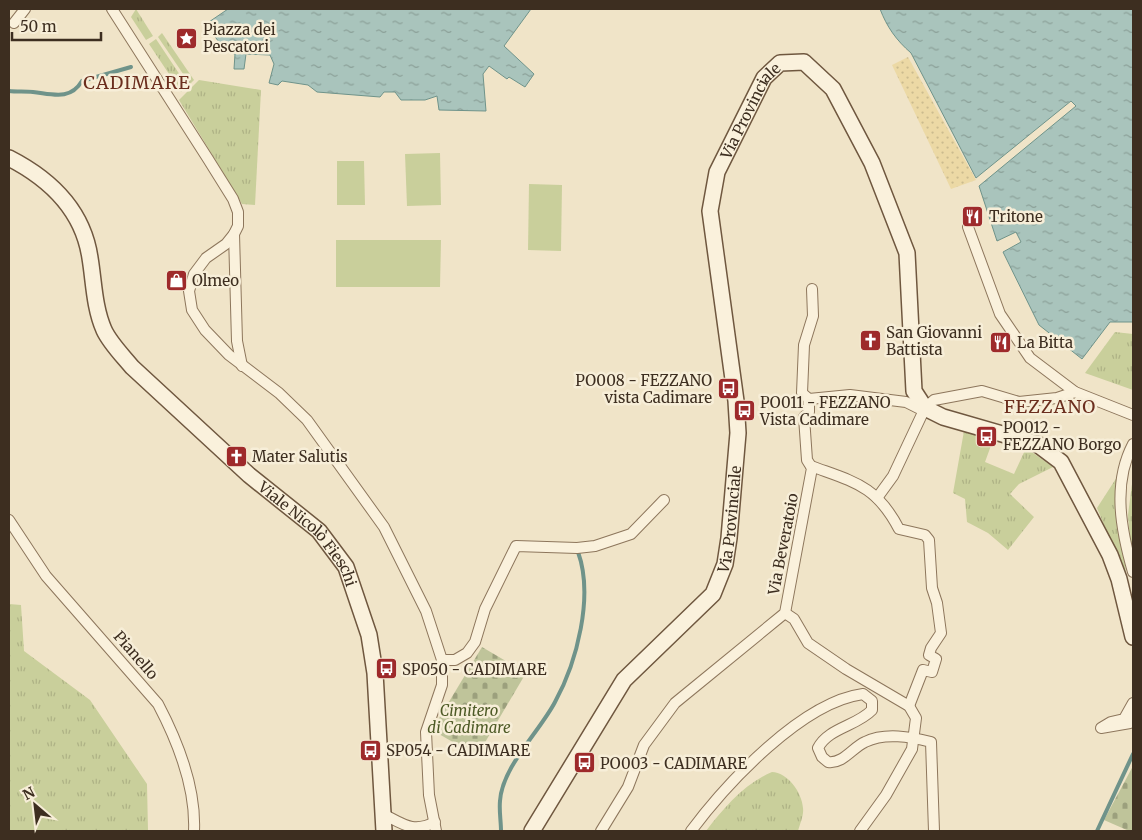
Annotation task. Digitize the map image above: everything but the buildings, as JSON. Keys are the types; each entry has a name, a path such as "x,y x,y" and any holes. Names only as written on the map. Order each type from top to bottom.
{"main road":[{"name":"Via Provinciale","path":"532,831 624,680 713,594 726,564 738,433 736,401 710,211 717,172 764,78 780,62 804,62 833,89 872,164 907,253 911,298 912,374 914,391 925,408"},
{"name":"Viale Nicolò Fieschi","path":"9,158 41,177 64,198 74,212 88,245 97,307 104,329 116,348 132,367 249,475 318,532 346,567 368,635 375,673 381,813 384,831"},
{"path":"925,408 943,417 1037,444 1060,462 1110,554 1119,580 1133,637"}],"street":[{"path":"14,23 25,9"},
{"path":"112,11 154,72 233,199 238,216 238,226 234,234 226,244 206,258 194,274 189,290 192,310 205,330 243,367 279,393 307,420 384,527 426,611 442,660 442,685 426,732 429,795 435,827 412,830 381,813"},
{"path":"968,227 1000,314 1019,344 1043,369 1075,392 1133,415"},
{"path":"234,234 237,340 243,367"},
{"path":"812,289 813,316 804,345 801,380 802,394 809,399 850,395 906,402 918,408 925,408"},
{"path":"877,498 893,476 925,408 934,400 982,391 1019,402 1057,398 1075,392"},
{"name":"Via Beveratoio","path":"601,831 628,787 644,745 675,703 785,613 811,466 807,460 804,417 809,412 809,399"},
{"path":"1132,449 1121,478 1120,502 1126,547 1133,572"},
{"path":"811,466 868,488 892,514 900,528 925,535 928,540 932,588 940,618 941,634 930,648 929,655 936,659 932,672 923,670 909,706"},
{"path":"442,660 455,660 467,653 475,642 485,609 516,546 577,548 594,546 631,534 664,500"},
{"name":"Pianello","path":"9,520 46,576 158,704 170,727 191,789 194,831"},
{"path":"785,613 794,619 808,643 846,669 909,706 916,718 912,748 894,783 860,831"},
{"path":"691,831 767,749 796,724 826,705 863,694 870,698 873,706 869,714 822,741 818,748 822,757 828,762 837,762 856,747 874,738 914,738 931,742 934,831"},
{"path":"1133,703 1124,719 1111,722 1101,728 1130,723 1133,719"}],"green space":[{"path":"136,9 153,36 146,40 131,17"},
{"path":"162,33 194,80 190,84 158,37"},
{"path":"156,39 188,87 181,92 149,44"},
{"path":"199,80 261,90 255,205 242,204 179,100"},
{"path":"440,153 441,205 407,206 405,154"},
{"path":"337,161 364,161 365,205 337,205"},
{"path":"529,184 562,185 561,251 528,250"},
{"path":"336,240 441,240 440,287 336,287"},
{"path":"1115,332 1133,334 1133,390 1085,373"},
{"path":"964,431 993,440 985,462 1014,474 1026,448 1053,467 1019,484 1010,494 1034,517 1008,550 988,533 967,522 965,499 953,493"},
{"path":"1126,463 1129,471 1120,499 1118,513 1119,534 1126,569 1125,575 1097,508"},
{"path":"1133,476 1133,544 1130,544 1128,515"},
{"path":"9,604 21,605 24,651 90,700 147,784 148,831 9,831"},
{"name":"Cimitero di Cadimare","path":"482,647 526,673 477,756 432,730"},
{"path":"1133,766 1133,831 1129,831 1104,820"},
{"path":"772,772 783,775 788,779 800,796 803,811 798,831 706,831 727,805 752,783"}],"sand":[{"path":"908,57 976,180 951,189 892,65"}],"water":[{"path":"228,9 531,9 504,46 534,74 525,87 509,77 507,79 489,66 483,74 486,111 439,110 437,96 425,100 401,100 395,92 384,92 380,97 317,92 308,85 282,81 278,85 269,83 274,64 270,55 246,54 244,69 234,69 235,54 226,52 206,24"},
{"path":"880,9 1133,9 1133,322 1110,322 1082,359 1039,325 1003,252 1021,242 1016,232 997,241 979,186 1076,106 1071,101 976,178 911,53 892,33"}],"waterway":[{"path":"9,91 54,95 66,94 77,87 82,81 131,67"},
{"path":"501,831 500,801 507,775 555,702 563,686 576,649 584,608 583,569 578,552"},
{"path":"1097,831 1133,754"}],"place":[{"name":"Piazza dei Pescatori","path":"187,38"},
{"name":"Tritone","path":"973,216"},
{"name":"Olmeo","path":"176,280"},
{"name":"San Giovanni Battista","path":"870,341"},
{"name":"La Bitta","path":"1001,342"},
{"name":"PO008 - FEZZANO vista Cadimare","path":"728,389"},
{"name":"PO011 - FEZZANO Vista Cadimare","path":"744,411"},
{"name":"PO012 - FEZZANO Borgo","path":"987,436"},
{"name":"Mater Salutis","path":"236,456"},
{"name":"SP050 - CADIMARE","path":"386,669"},
{"name":"SP054 - CADIMARE","path":"370,750"},
{"name":"PO003 - CADIMARE","path":"584,763"}],"district":[{"name":"CADIMARE","path":"137,82"},
{"name":"FEZZANO","path":"1050,406"}]}
